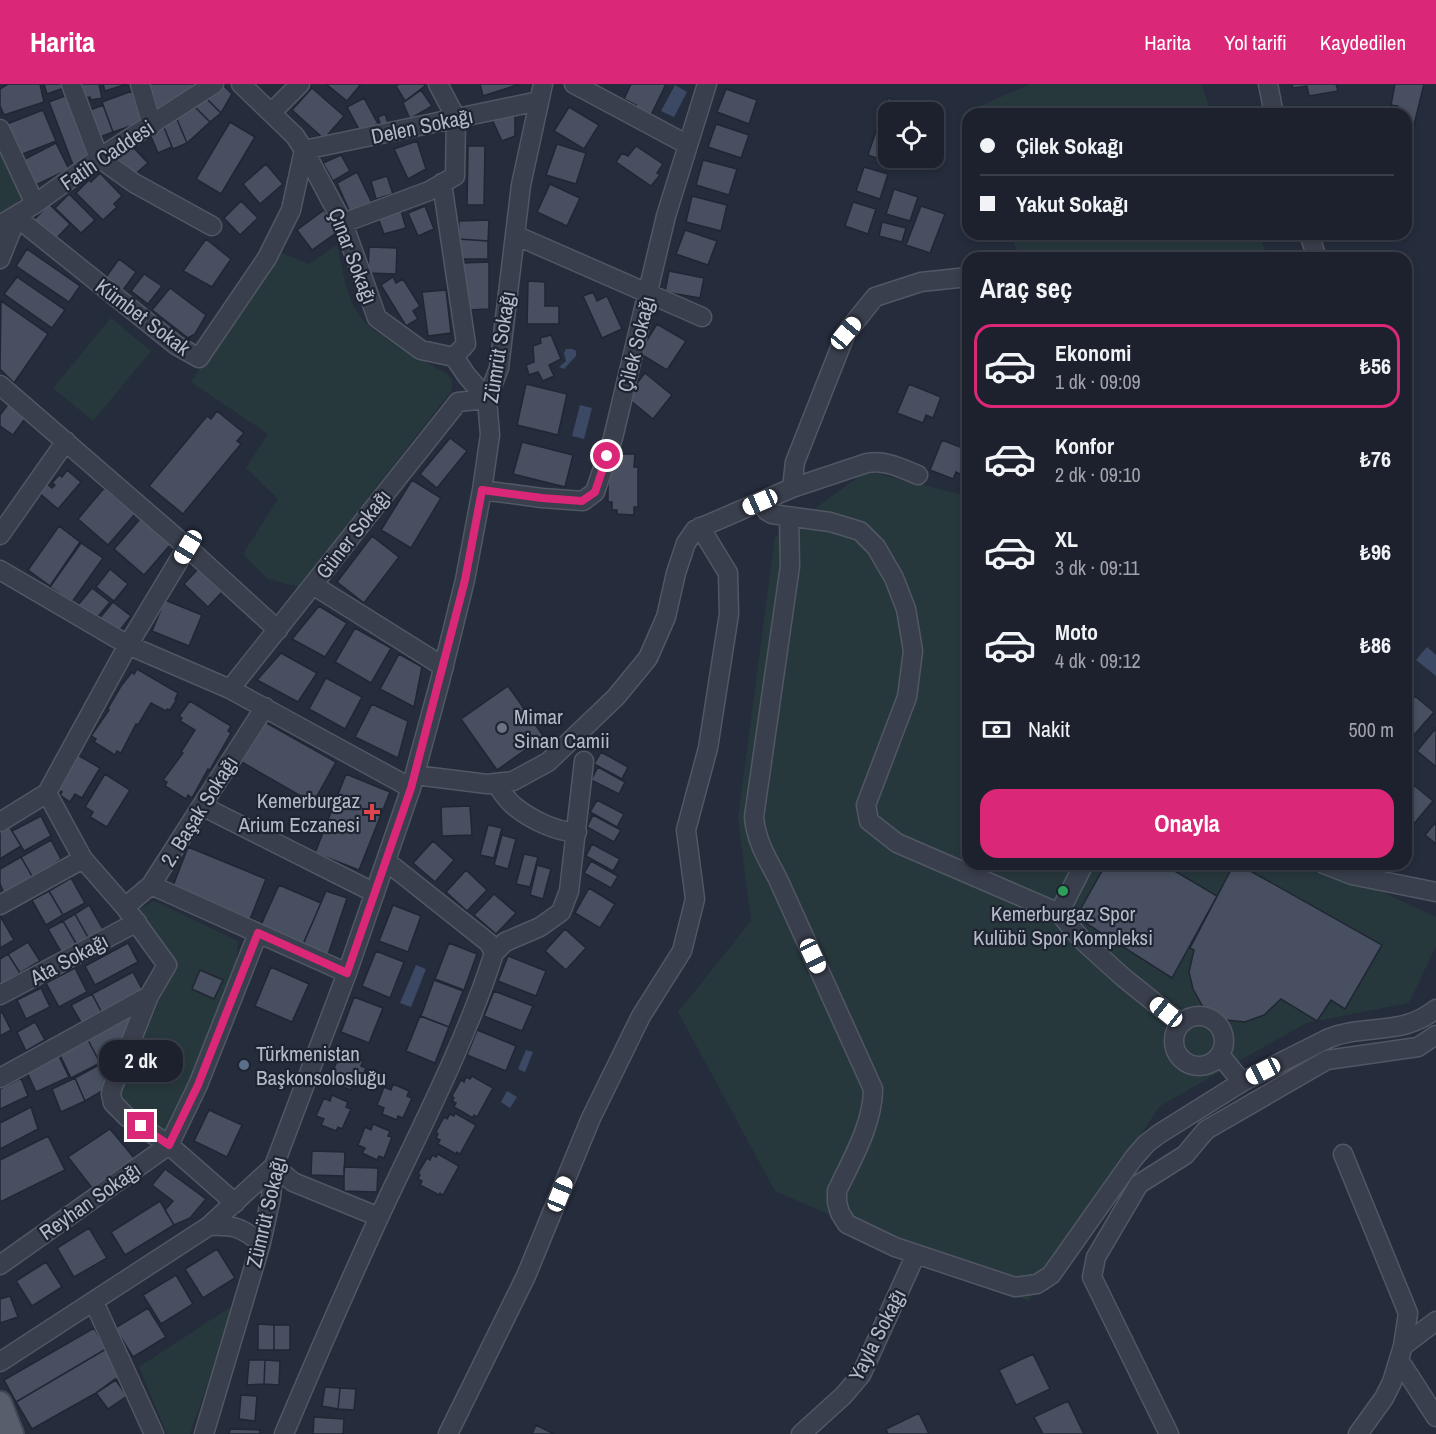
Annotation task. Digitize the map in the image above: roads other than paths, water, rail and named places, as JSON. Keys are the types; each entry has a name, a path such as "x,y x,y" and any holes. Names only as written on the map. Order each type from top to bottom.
{"main road":[{"path":"0,1403 12,1434"}],"street":[{"path":"71,84 99,158 134,183 212,226"},
{"path":"140,84 152,125"},
{"name":"Fatih Caddesi","path":"0,225 214,84"},
{"name":"Çınar Sokağı","path":"241,84 295,136 304,150 344,223 377,318 421,350 454,357"},
{"path":"271,113 300,84"},
{"path":"344,223 429,191 455,176 456,118 438,84"},
{"path":"574,84 688,145"},
{"name":"Çilek Sokağı","path":"482,490 582,501 595,492 613,438 666,216 707,84"},
{"path":"1268,84 1273,108"},
{"name":"Delen Sokağı","path":"304,150 456,118 541,92"},
{"name":"Zümrüt Sokağı","path":"204,1434 261,1243 271,1197 274,1166 347,973 386,861 413,781 444,667 465,580 482,490 490,435 487,399 498,368 521,185 541,92"},
{"path":"0,129 35,204"},
{"name":"Kümbet Sokak","path":"18,214 25,224 176,345 199,358 267,258 291,210 304,150"},
{"path":"442,183 466,344 454,357 487,399"},
{"path":"0,259 18,214"},
{"path":"515,235 702,318"},
{"path":"792,488 795,462 846,333 875,297 921,282 962,279"},
{"name":"Güner Sokağı","path":"230,689 458,402 467,376"},
{"path":"0,385 188,547 278,630"},
{"path":"458,402 487,399"},
{"path":"0,535 66,441"},
{"path":"0,570 128,645 230,689 413,781 487,784 513,781 548,762 616,697 648,658 666,617 676,573 686,543 695,530 792,488 873,462 891,464 918,475"},
{"path":"760,502 772,514 830,522 860,531 876,547 894,578 906,609 913,651 907,697 866,805 869,821 897,843 1059,913 1083,941 1180,1023"},
{"path":"789,517 790,566 754,817 755,832 873,1089 873,1102 868,1123 837,1191 840,1213 847,1224 895,1247 1015,1287 1036,1284 1051,1275 1133,1159 1146,1144 1159,1134 1242,1082 1340,1033 1412,1024 1436,1009"},
{"path":"448,1434 526,1276 591,1118 641,1016 682,951 696,899 686,830 708,748 729,614 728,573 700,527"},
{"path":"0,822 47,793 128,645 188,547"},
{"path":"313,585 444,667"},
{"name":"2. Başak Sokağı","path":"126,907 151,885 265,707"},
{"path":"284,1434 439,1089 484,985 494,953 505,942 540,927 561,912 569,891 584,761"},
{"path":"495,783 513,805 552,829 568,833 577,832"},
{"path":"47,793 83,860 126,907 167,965 149,996 111,1095 113,1103 127,1117 169,1145 235,1203"},
{"path":"202,806 375,893"},
{"path":"0,906 83,860"},
{"path":"386,861 489,943 494,953"},
{"path":"1059,913 1081,870"},
{"path":"1339,870 1352,875 1436,892"},
{"path":"151,885 347,973"},
{"name":"Ata Sokağı","path":"0,995 137,922"},
{"name":"Reyhan Sokağı","path":"0,1265 169,1145 198,1085 258,933"},
{"path":"0,1078 149,996"},
{"path":"1194,1016 1211,1018 1222,1030 1223,1047 1220,1054 1207,1065 1191,1065 1183,1061 1174,1047 1173,1039 1180,1023 1194,1016"},
{"path":"1169,1434 1092,1277 1096,1257 1108,1233 1139,1185 1185,1155 1206,1130 1327,1060 1418,1047 1436,1035"},
{"path":"1220,1054 1242,1082"},
{"path":"1343,1154 1408,1313 1401,1353 1392,1382 1384,1398 1358,1434"},
{"path":"0,1362 209,1226 274,1166 293,1182 380,1217"},
{"path":"209,1226 231,1225 261,1243"},
{"name":"Yayla Sokağı","path":"801,1434 843,1396 861,1375 916,1254"},
{"path":"94,1302 154,1434"},
{"path":"1401,1353 1436,1321"},
{"path":"1401,1353 1436,1417"}],"water":[{"path":"675,85 687,92 674,117 661,111"},
{"path":"566,349 576,351 576,356 564,369 559,367 566,361 564,353"},
{"path":"580,405 592,408 584,439 572,436"},
{"path":"1427,647 1436,655 1436,676 1416,660"},
{"path":"416,965 426,969 411,1007 400,1003"},
{"path":"526,1050 533,1052 525,1072 518,1069"},
{"path":"507,1091 517,1097 510,1108 501,1102"}],"place":[{"name":"Mimar Sinan Camii","path":"502,728"},
{"name":"Kemerburgaz Arium Eczanesi","path":"372,812"},
{"name":"Kemerburgaz Spor Kulübü Spor Kompleksi","path":"1063,891"},
{"name":"Türkmenistan Başkonsolosluğu","path":"244,1065"}]}
